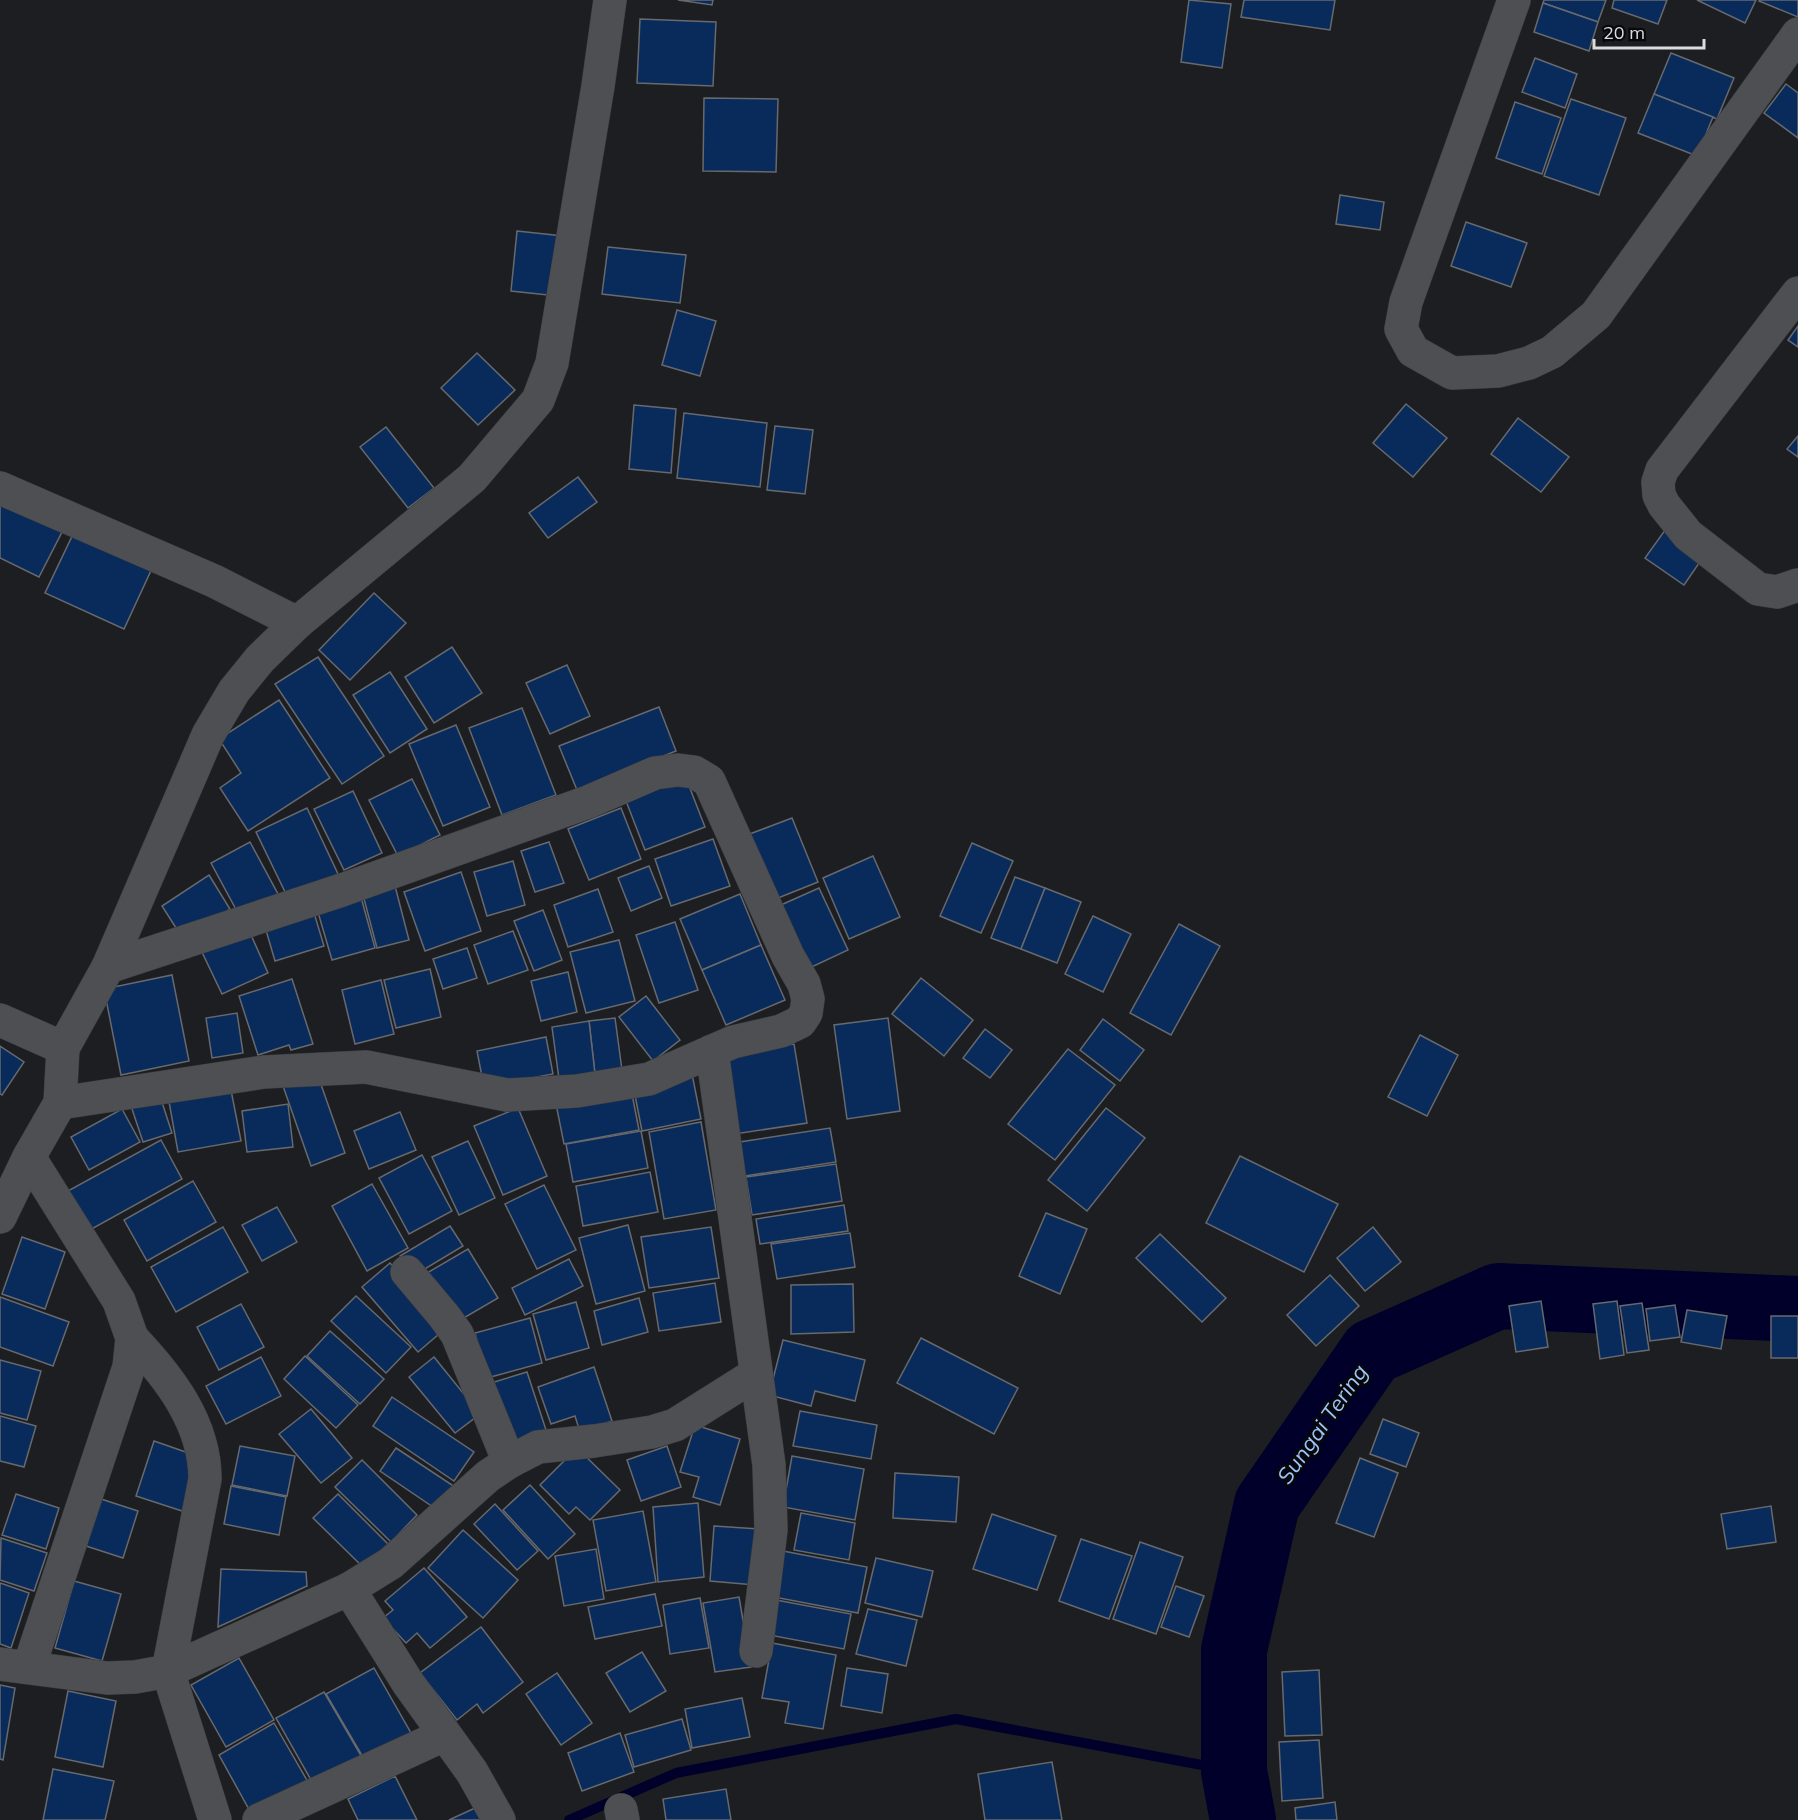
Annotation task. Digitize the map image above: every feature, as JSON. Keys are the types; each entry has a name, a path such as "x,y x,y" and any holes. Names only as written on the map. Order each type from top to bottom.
{"street":[{"path":"0,1217 29,1156 60,1103 63,1048 108,967 208,735 234,691 260,659 297,623 472,478 538,400 552,363 610,0"},
{"path":"1508,2 1402,317 1401,328 1413,351 1452,373 1498,371 1529,363 1552,352 1596,315 1798,34"},
{"path":"1798,293 1662,470 1658,482 1659,495 1664,505 1688,535 1758,589 1777,592 1798,585"},
{"path":"0,488 214,581 297,623"},
{"path":"60,1103 264,1072 366,1067 507,1095 577,1091 649,1079 733,1042 781,1031 800,1022 806,1013 808,999 804,984 788,956 709,781 694,772 678,770 655,773 588,802 342,890 108,967"},
{"path":"0,1020 63,1048"},
{"path":"712,1051 769,1465 771,1530 756,1651"},
{"path":"29,1156 119,1301 132,1338 159,1366 175,1388 194,1426 205,1460 205,1479 168,1671 215,1820"},
{"path":"407,1272 456,1334 509,1462"},
{"path":"132,1338 129,1367 14,1665 107,1678 135,1677 168,1671 348,1589 391,1563 488,1476 538,1447 594,1442 652,1432 675,1425 756,1374"},
{"path":"348,1589 444,1735 472,1772 499,1820"},
{"path":"260,1820 444,1735"}],"building":[{"path":"678,0 713,0 712,5"},
{"path":"1189,0 1231,4 1222,68 1181,62"},
{"path":"1244,0 1335,0 1330,30 1241,17"},
{"path":"1544,0 1606,0 1598,22 1543,3"},
{"path":"1614,0 1667,0 1658,24 1612,8"},
{"path":"1697,0 1756,0 1745,23"},
{"path":"1798,0 1798,17 1759,1"},
{"path":"1543,3 1598,22 1589,51 1534,32"},
{"path":"640,19 716,22 713,86 637,83"},
{"path":"1671,53 1734,78 1717,119 1654,94"},
{"path":"1535,58 1577,74 1565,108 1522,92"},
{"path":"1786,84 1798,93 1798,138 1764,113"},
{"path":"1654,94 1713,117 1697,156 1638,133"},
{"path":"704,98 778,99 776,172 703,171"},
{"path":"1571,99 1626,118 1599,195 1544,176"},
{"path":"1515,102 1561,118 1542,174 1496,158"},
{"path":"1340,195 1384,202 1380,230 1336,224"},
{"path":"1466,222 1527,243 1511,287 1451,266"},
{"path":"517,231 563,236 557,296 511,291"},
{"path":"608,247 686,255 680,303 602,294"},
{"path":"677,310 716,321 700,376 662,365"},
{"path":"1798,326 1798,347 1788,340"},
{"path":"477,353 515,390 478,425 441,388"},
{"path":"1406,404 1447,438 1413,477 1373,443"},
{"path":"634,405 676,409 671,473 629,469"},
{"path":"684,413 767,423 760,487 677,478"},
{"path":"1518,418 1569,457 1541,492 1491,454"},
{"path":"775,426 813,430 805,494 767,490"},
{"path":"386,427 434,488 408,508 360,447"},
{"path":"1798,436 1798,457 1787,449"},
{"path":"578,477 597,502 548,538 529,513"},
{"path":"0,501 62,532 39,577 0,558"},
{"path":"1668,526 1706,553 1684,585 1645,558"},
{"path":"76,528 154,564 124,629 45,593"},
{"path":"374,593 406,623 350,680 319,650"},
{"path":"452,647 482,693 434,723 405,677"},
{"path":"318,657 384,756 342,784 275,684"},
{"path":"567,665 590,716 550,734 526,683"},
{"path":"390,672 427,729 390,753 353,695"},
{"path":"279,700 330,778 248,831 220,788 241,773 219,739"},
{"path":"659,707 676,751 577,790 559,746"},
{"path":"522,708 556,795 502,815 469,728"},
{"path":"456,725 490,807 443,826 409,744"},
{"path":"686,778 705,827 645,850 626,801"},
{"path":"412,779 440,835 398,856 369,800"},
{"path":"353,791 382,853 344,870 314,809"},
{"path":"307,808 338,874 288,898 256,832"},
{"path":"621,808 641,859 589,880 568,829"},
{"path":"792,818 818,882 773,900 747,835"},
{"path":"713,839 730,886 671,906 655,859"},
{"path":"250,842 278,894 239,915 211,863"},
{"path":"549,842 564,883 535,892 521,851"},
{"path":"972,843 1013,861 981,933 940,916"},
{"path":"873,856 900,917 849,939 823,878"},
{"path":"513,861 525,905 487,916 474,872"},
{"path":"649,866 662,898 631,911 618,878"},
{"path":"461,872 481,931 425,951 404,892"},
{"path":"209,875 230,909 183,939 162,906"},
{"path":"1015,877 1045,888 1021,949 991,938"},
{"path":"395,886 409,940 377,948 363,895"},
{"path":"819,888 848,950 801,972 772,909"},
{"path":"1045,888 1081,902 1057,963 1021,949"},
{"path":"598,889 613,932 568,947 554,905"},
{"path":"359,890 375,948 332,960 315,902"},
{"path":"740,894 761,945 702,970 680,919"},
{"path":"312,906 324,946 275,961 263,920"},
{"path":"543,910 562,960 534,971 514,921"},
{"path":"1093,916 1131,934 1103,992 1065,974"},
{"path":"675,922 698,990 659,1003 636,935"},
{"path":"1179,924 1220,946 1171,1035 1130,1013"},
{"path":"247,926 268,973 222,994 200,948"},
{"path":"513,931 528,970 488,984 474,945"},
{"path":"619,940 635,1001 586,1013 570,952"},
{"path":"761,945 785,1000 726,1025 702,970"},
{"path":"467,948 477,978 443,989 433,959"},
{"path":"430,969 441,1017 396,1028 384,980"},
{"path":"568,972 577,1012 541,1021 531,981"},
{"path":"172,975 189,1061 121,1075 104,989"},
{"path":"921,978 973,1020 944,1056 892,1014"},
{"path":"292,979 313,1044 291,1050 289,1045 258,1055 239,996"},
{"path":"381,980 394,1034 355,1044 342,990"},
{"path":"646,996 680,1040 653,1061 619,1017"},
{"path":"237,1013 243,1053 212,1058 206,1018"},
{"path":"615,1018 622,1070 595,1074 589,1021"},
{"path":"888,1018 900,1111 847,1119 834,1025"},
{"path":"1103,1019 1144,1050 1120,1081 1080,1050"},
{"path":"589,1021 595,1074 559,1079 552,1027"},
{"path":"985,1029 1012,1050 990,1078 963,1058"},
{"path":"1420,1035 1458,1055 1427,1116 1388,1097"},
{"path":"546,1037 553,1074 484,1087 477,1051"},
{"path":"794,1044 807,1123 735,1134 723,1055"},
{"path":"0,1046 24,1062 2,1095 0,1094"},
{"path":"1068,1049 1115,1085 1055,1160 1008,1124"},
{"path":"317,1073 345,1153 311,1166 283,1086"},
{"path":"692,1074 701,1119 642,1131 633,1085"},
{"path":"230,1085 241,1141 178,1152 168,1096"},
{"path":"631,1089 639,1130 564,1144 556,1104"},
{"path":"158,1090 172,1133 143,1142 129,1100"},
{"path":"288,1104 293,1147 247,1152 242,1111"},
{"path":"518,1108 547,1176 503,1195 474,1126"},
{"path":"1106,1108 1145,1138 1087,1211 1048,1180"},
{"path":"122,1109 140,1142 89,1170 71,1137"},
{"path":"400,1112 416,1150 369,1169 354,1131"},
{"path":"701,1122 716,1210 664,1219 649,1132"},
{"path":"830,1128 836,1162 732,1178 727,1144"},
{"path":"641,1131 648,1168 573,1182 566,1144"},
{"path":"161,1140 182,1179 88,1231 66,1192"},
{"path":"468,1141 495,1198 459,1215 432,1157"},
{"path":"422,1155 452,1211 409,1234 379,1178"},
{"path":"1240,1156 1338,1204 1304,1272 1206,1223"},
{"path":"836,1164 842,1201 752,1215 746,1177"},
{"path":"650,1172 658,1212 583,1226 576,1186"},
{"path":"193,1181 216,1222 147,1261 124,1220"},
{"path":"372,1184 408,1248 367,1271 332,1206"},
{"path":"544,1185 576,1250 537,1269 505,1204"},
{"path":"844,1205 848,1231 760,1244 756,1219"},
{"path":"277,1207 297,1242 262,1261 242,1225"},
{"path":"1046,1213 1087,1229 1060,1294 1019,1276"},
{"path":"628,1225 645,1291 596,1304 579,1238"},
{"path":"450,1226 463,1246 413,1276 400,1256"},
{"path":"223,1227 248,1272 176,1312 151,1267"},
{"path":"711,1227 719,1278 649,1288 641,1237"},
{"path":"1373,1227 1401,1262 1365,1291 1337,1258"},
{"path":"850,1233 855,1267 777,1279 771,1244"},
{"path":"1160,1234 1226,1298 1202,1322 1136,1258"},
{"path":"22,1237 65,1252 45,1309 2,1294"},
{"path":"468,1249 498,1298 457,1322 427,1273"},
{"path":"569,1259 583,1286 525,1315 512,1288"},
{"path":"390,1263 446,1328 418,1352 362,1287"},
{"path":"1330,1275 1359,1306 1316,1346 1287,1315"},
{"path":"715,1283 721,1322 659,1331 653,1293"},
{"path":"853,1284 854,1332 791,1334 791,1285"},
{"path":"356,1296 411,1347 386,1373 331,1321"},
{"path":"0,1297 69,1322 53,1366 0,1347"},
{"path":"639,1298 648,1332 602,1345 594,1311"},
{"path":"1541,1301 1548,1347 1516,1352 1509,1306"},
{"path":"1617,1301 1624,1355 1600,1359 1593,1304"},
{"path":"576,1302 589,1348 546,1360 533,1314"},
{"path":"1642,1303 1649,1350 1627,1353 1620,1306"},
{"path":"241,1304 264,1347 219,1370 197,1327"},
{"path":"1675,1305 1680,1337 1650,1341 1646,1309"},
{"path":"1687,1310 1727,1316 1721,1349 1681,1342"},
{"path":"1771,1316 1798,1316 1798,1358 1771,1358"},
{"path":"530,1318 542,1363 487,1378 475,1333"},
{"path":"330,1331 384,1379 360,1404 307,1356"},
{"path":"921,1338 1018,1388 994,1434 897,1383"},
{"path":"783,1340 865,1360 855,1401 815,1391 811,1406 769,1395"},
{"path":"305,1356 358,1405 336,1428 284,1379"},
{"path":"261,1357 281,1396 226,1424 206,1386"},
{"path":"434,1357 480,1414 455,1433 409,1377"},
{"path":"0,1360 41,1371 27,1420 0,1413"},
{"path":"594,1367 612,1421 580,1432 575,1416 551,1424 538,1387"},
{"path":"527,1372 548,1436 512,1448 491,1383"},
{"path":"392,1397 474,1452 454,1481 373,1426"},
{"path":"311,1409 352,1458 321,1483 279,1434"},
{"path":"800,1411 877,1425 871,1459 793,1446"},
{"path":"0,1416 36,1426 24,1467 0,1461"},
{"path":"1383,1419 1419,1433 1406,1467 1370,1454"},
{"path":"695,1425 740,1439 720,1505 693,1497 699,1477 680,1472"},
{"path":"154,1441 200,1457 182,1511 136,1496"},
{"path":"240,1446 295,1456 287,1496 232,1485"},
{"path":"667,1446 681,1487 641,1501 627,1460"},
{"path":"396,1448 455,1487 439,1511 380,1471"},
{"path":"577,1448 620,1490 590,1520 576,1507 569,1514 540,1485"},
{"path":"792,1456 864,1469 855,1520 783,1507"},
{"path":"1360,1458 1398,1473 1374,1537 1336,1523"},
{"path":"362,1460 417,1515 391,1542 335,1487"},
{"path":"895,1473 959,1477 956,1522 893,1518"},
{"path":"530,1485 575,1534 548,1559 503,1510"},
{"path":"231,1486 286,1497 279,1535 224,1524"},
{"path":"16,1494 59,1508 46,1549 2,1535"},
{"path":"338,1494 390,1546 366,1570 313,1518"},
{"path":"101,1499 138,1511 123,1558 86,1546"},
{"path":"698,1503 704,1577 658,1582 653,1507"},
{"path":"495,1504 538,1551 517,1570 474,1524"},
{"path":"1771,1506 1776,1542 1727,1549 1721,1514"},
{"path":"643,1511 656,1582 606,1591 593,1520"},
{"path":"801,1513 855,1523 849,1560 794,1550"},
{"path":"992,1514 1056,1536 1037,1590 973,1569"},
{"path":"714,1526 759,1529 755,1585 710,1581"},
{"path":"463,1530 518,1580 483,1618 428,1568"},
{"path":"1,1538 47,1553 34,1591 0,1580"},
{"path":"1081,1539 1132,1556 1109,1619 1059,1601"},
{"path":"1140,1542 1183,1557 1156,1634 1113,1619"},
{"path":"596,1549 604,1599 564,1606 555,1556"},
{"path":"783,1551 867,1567 858,1613 774,1597"},
{"path":"876,1558 933,1571 922,1617 865,1603"},
{"path":"424,1568 467,1617 430,1648 417,1633 406,1643 383,1618 393,1610 385,1601"},
{"path":"221,1569 306,1572 307,1586 218,1627"},
{"path":"74,1581 121,1594 102,1661 55,1648"},
{"path":"0,1583 29,1593 11,1648 0,1644"},
{"path":"1176,1586 1204,1596 1189,1637 1161,1627"},
{"path":"655,1594 662,1626 595,1639 588,1607"},
{"path":"739,1597 751,1667 715,1672 703,1603"},
{"path":"700,1598 709,1648 670,1654 663,1605"},
{"path":"776,1600 851,1614 844,1649 769,1635"},
{"path":"868,1609 917,1620 906,1666 856,1654"},
{"path":"481,1627 523,1682 483,1713 477,1704 457,1720 420,1673"},
{"path":"772,1643 836,1655 823,1729 785,1723 789,1702 762,1698"},
{"path":"642,1652 666,1691 630,1712 606,1673"},
{"path":"239,1658 274,1720 226,1747 191,1685"},
{"path":"374,1668 411,1733 364,1759 326,1694"},
{"path":"847,1668 888,1674 882,1713 841,1706"},
{"path":"1319,1670 1322,1735 1285,1736 1282,1672"},
{"path":"557,1673 592,1723 561,1745 526,1694"},
{"path":"0,1685 15,1688 3,1760 0,1759"},
{"path":"68,1691 116,1701 103,1767 55,1757"},
{"path":"324,1692 363,1759 315,1787 276,1718"},
{"path":"742,1698 750,1737 692,1748 685,1709"},
{"path":"682,1719 691,1750 634,1767 625,1735"},
{"path":"274,1723 308,1782 251,1813 219,1755"},
{"path":"620,1733 634,1772 582,1791 568,1753"},
{"path":"1319,1740 1323,1798 1282,1801 1279,1742"},
{"path":"1052,1762 1062,1820 985,1820 978,1774"},
{"path":"53,1769 114,1781 105,1820 43,1820"},
{"path":"395,1776 417,1820 358,1820 348,1799"},
{"path":"726,1789 731,1820 666,1820 663,1799"},
{"path":"1335,1802 1337,1820 1296,1820 1295,1808"},
{"path":"475,1808 481,1820 449,1820"}],"waterway":[{"name":"Sungai Tering","path":"1243,1820 1234,1771 1234,1650 1267,1504 1372,1352 1498,1296 1798,1309"},
{"path":"569,1820 676,1773 956,1719 1234,1771"}]}
